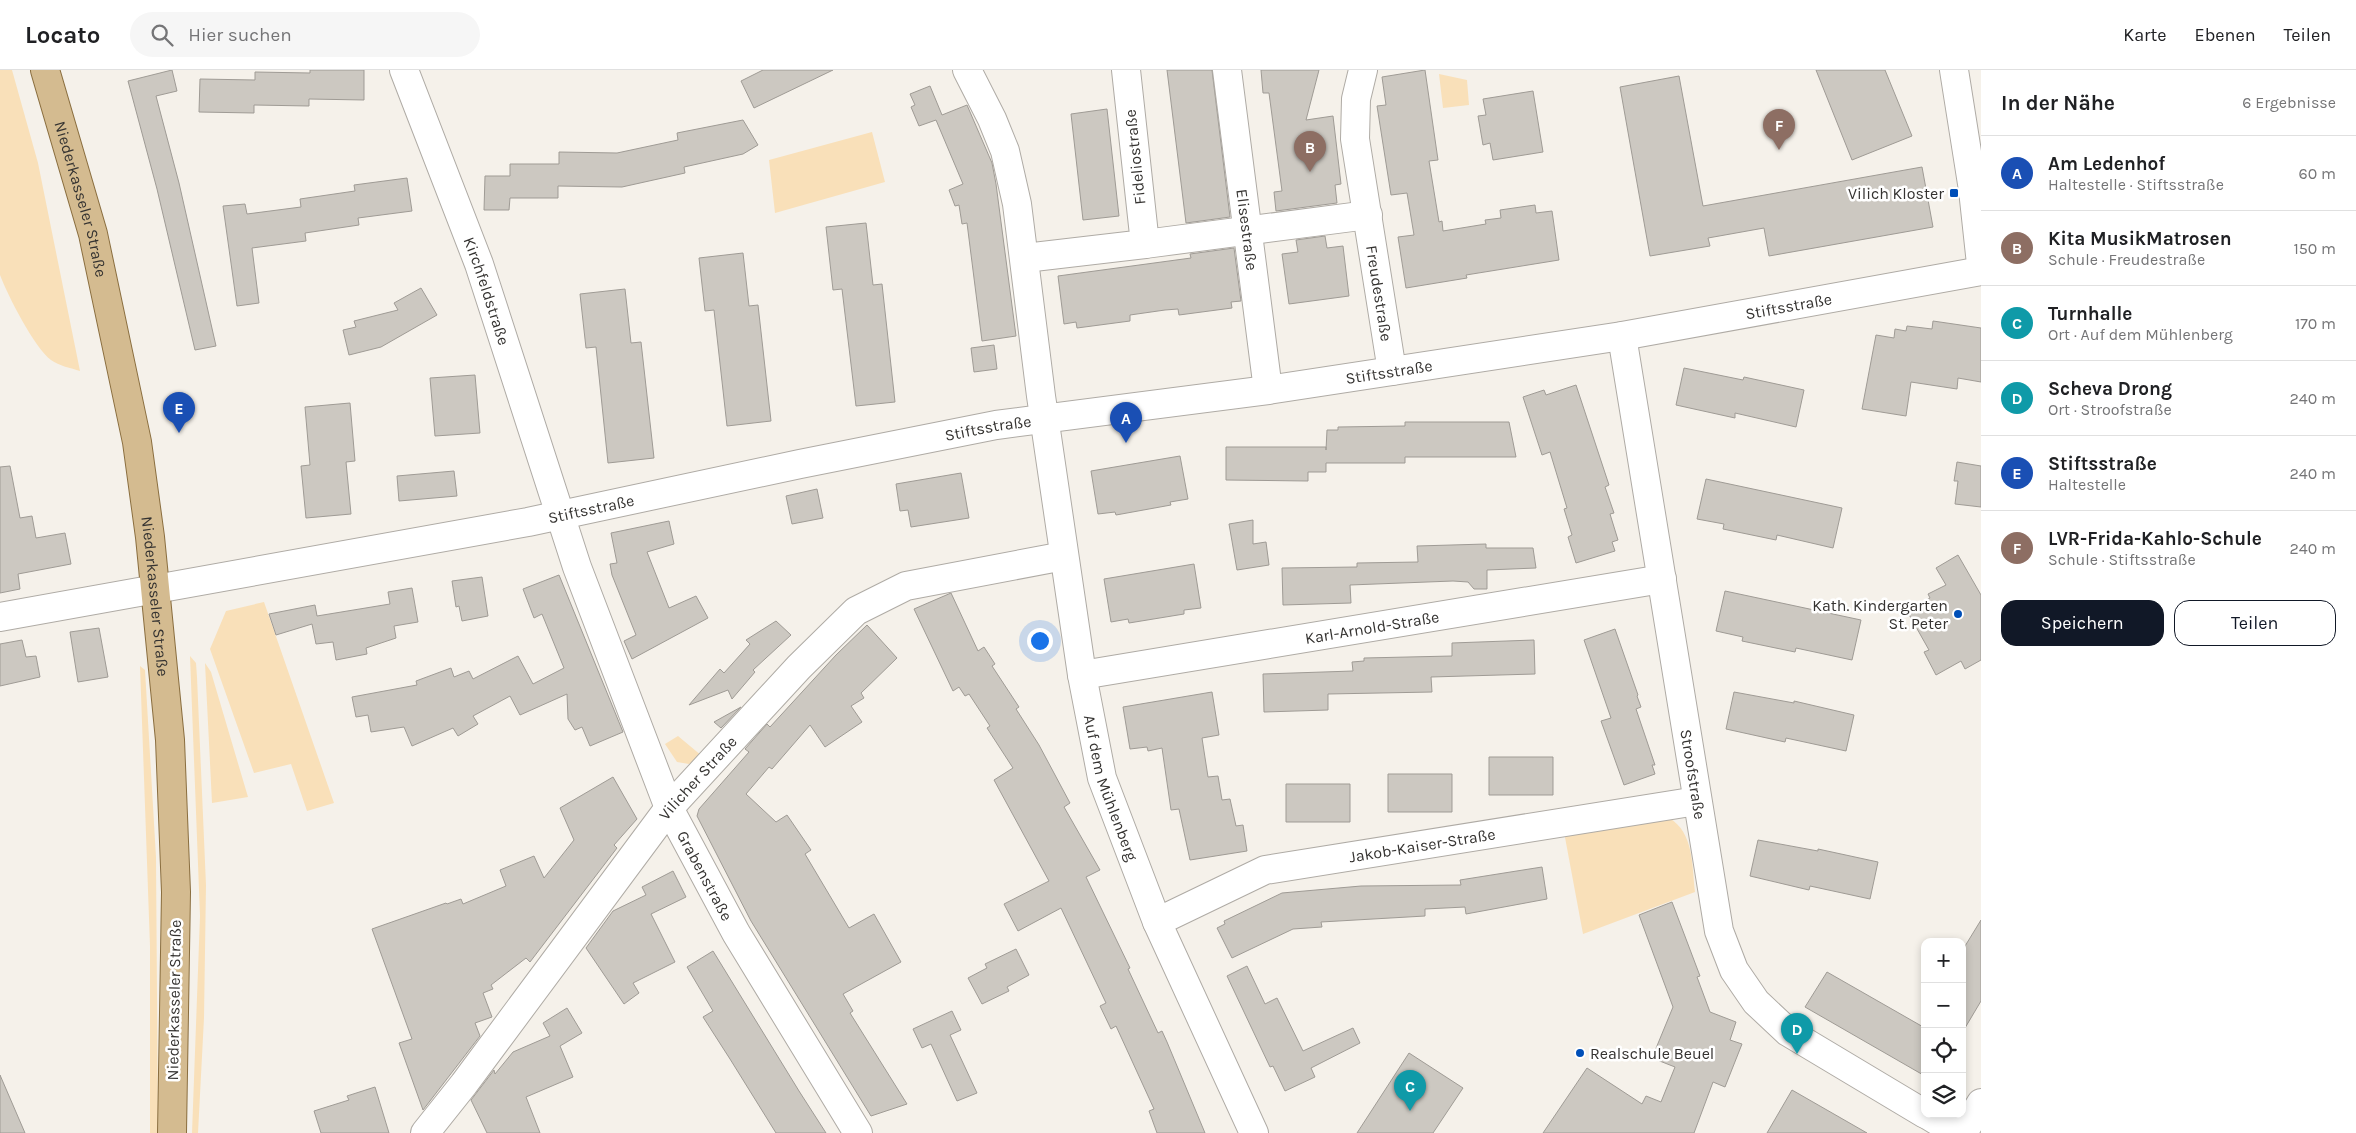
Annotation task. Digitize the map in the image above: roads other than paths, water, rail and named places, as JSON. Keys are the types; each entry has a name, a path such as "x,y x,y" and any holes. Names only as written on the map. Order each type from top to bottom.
{"main road":[{"name":"Niederkasseler Straße","path":"45,70 93,234 120,356 137,442 155,591 170,740 176,892 172,1133"}],"street":[{"name":"Kirchfeldstraße","path":"404,70 478,264 560,516"},
{"name":"Auf dem Mühlenberg","path":"967,70 992,119 1005,152 1017,204 1064,556 1082,675 1102,778 1157,922 1254,1133"},
{"name":"Fideliostraße","path":"1126,70 1145,244"},
{"name":"Elisestraße","path":"1227,70 1268,390"},
{"name":"Freudestraße","path":"1363,70 1356,99 1355,138 1392,371"},
{"path":"1954,70 1973,190 1981,264"},
{"path":"1024,258 1368,215"},
{"name":"Stiftsstraße","path":"0,618 560,516 915,440 996,425 1268,390 1622,336 1981,271"},
{"name":"Stroofstraße","path":"1622,336 1719,931 1734,970 1756,1002 1788,1032 1921,1112"},
{"name":"Grabenstraße","path":"560,516 669,808 736,933 858,1133"},
{"name":"Vilicher Straße","path":"425,1133 464,1084 669,808 799,667 856,611 906,586 1064,556"},
{"name":"Karl-Arnold-Straße","path":"1082,675 1662,579"},
{"name":"Jakob-Kaiser-Straße","path":"1157,922 1265,870 1697,801"},
{"path":"1963,1133 1981,1103"},
{"name":"Stroofstraße","path":"1932,1118 1957,1133"}],"place":[{"name":"LVR-Frida-Kahlo-Schule","path":"1779,150"},
{"name":"Kita MusikMatrosen","path":"1310,172"},
{"name":"Vilich Kloster","path":"1954,193"},
{"name":"Stiftsstraße","path":"179,433"},
{"name":"Am Ledenhof","path":"1126,443"},
{"name":"Kath. Kindergarten St. Peter","path":"1958,614"},
{"name":"Realschule Beuel","path":"1580,1053"},
{"name":"Scheva Drong","path":"1797,1054"},
{"name":"Turnhalle","path":"1410,1111"}]}
